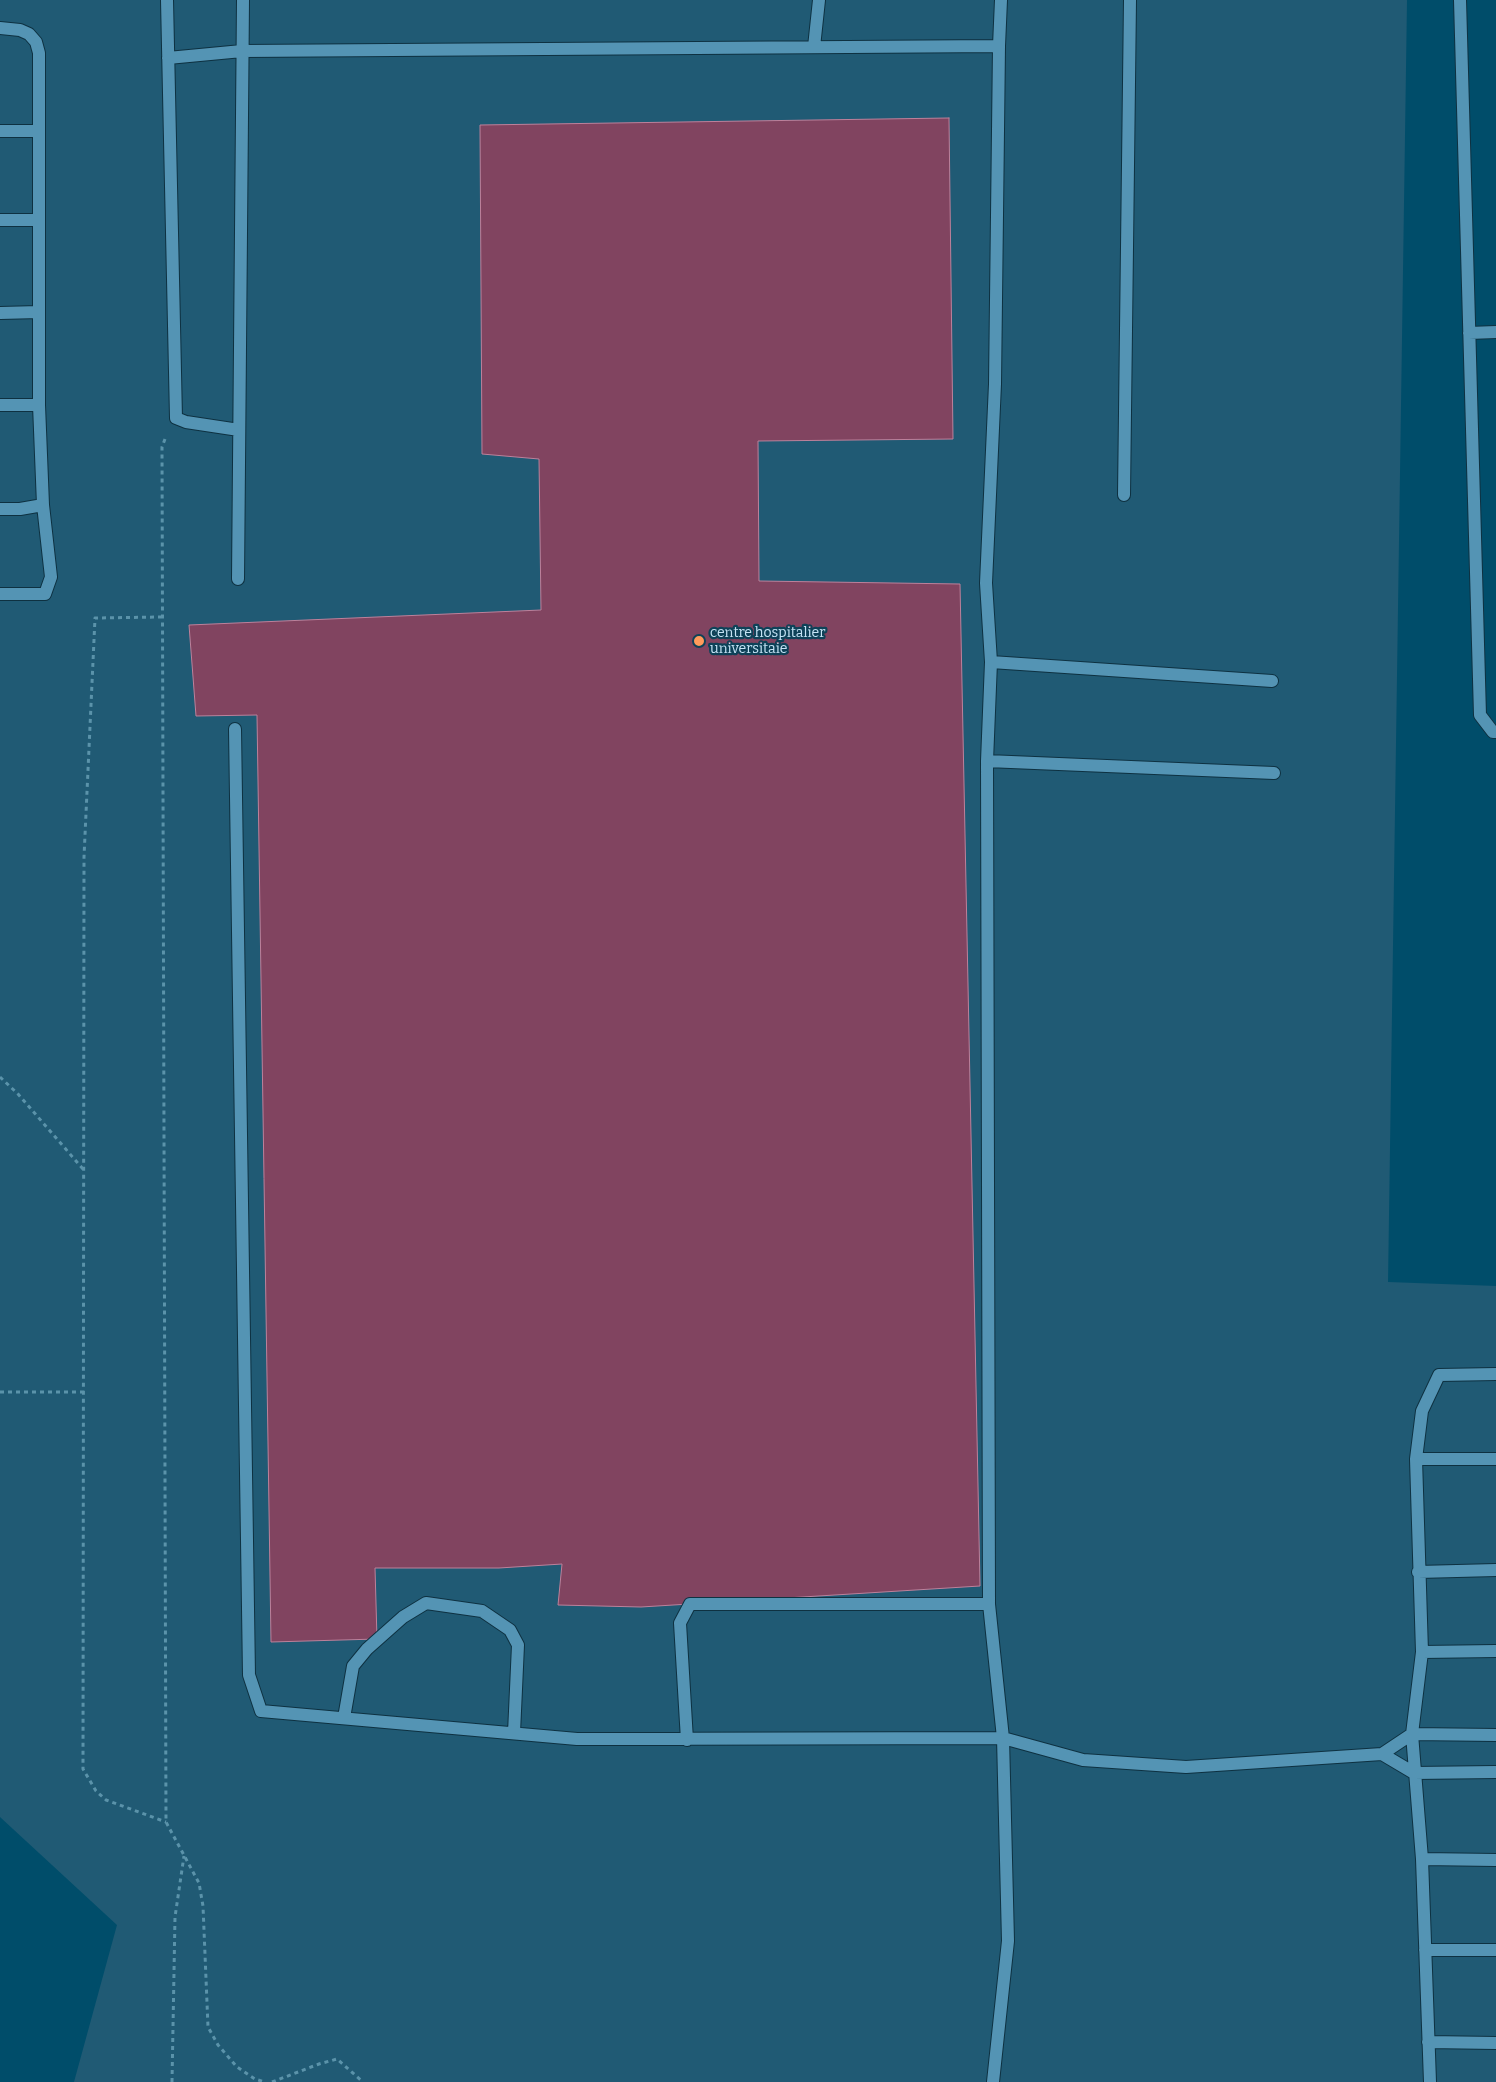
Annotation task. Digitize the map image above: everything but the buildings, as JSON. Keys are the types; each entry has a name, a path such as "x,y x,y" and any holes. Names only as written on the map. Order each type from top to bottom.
{"lane":[{"path":"167,0 176,418 186,422 239,430"},
{"path":"238,578 243,0"},
{"path":"814,47 819,0"},
{"path":"992,2082 1008,1941 1003,1738 989,1604 987,761 991,662 986,583 995,384 1001,0"},
{"path":"1124,495 1130,0"},
{"path":"1460,0 1480,715 1493,732 1496,732"},
{"path":"0,28 20,30 29,34 36,42 39,53 39,405 43,505 51,577 45,594 0,594"},
{"path":"168,58 242,51 999,46"},
{"path":"0,132 39,131"},
{"path":"0,220 39,220"},
{"path":"0,313 39,312"},
{"path":"1469,333 1496,332"},
{"path":"0,405 39,405"},
{"path":"0,509 20,509 43,505"},
{"path":"991,662 1272,681"},
{"path":"235,729 249,1675 261,1711 577,1739 1003,1738 1083,1760 1186,1767 1382,1754 1412,1734 1496,1734"},
{"path":"987,761 1274,773"},
{"path":"1430,2082 1422,1859 1412,1734 1422,1652 1418,1572 1416,1459 1422,1411 1439,1375 1496,1374"},
{"path":"1416,1459 1496,1459"},
{"path":"1418,1572 1496,1570"},
{"path":"344,1718 353,1666 367,1649 403,1617 426,1603 482,1612 510,1630 518,1646 514,1733"},
{"path":"687,1740 680,1623 690,1604 989,1604"},
{"path":"1422,1652 1496,1651"},
{"path":"1382,1754 1414,1772 1496,1772"},
{"path":"1422,1859 1496,1860"},
{"path":"1425,1950 1496,1950"},
{"path":"1428,2042 1496,2043"}],"path":[{"path":"176,418 162,447 166,1822 199,1883 203,1906 208,2027 218,2045 237,2067 255,2080 265,2082"},
{"path":"162,617 95,618 84,856 83,1769 96,1790 106,1800 166,1822"},
{"path":"0,1077 18,1094 84,1169"},
{"path":"0,1392 84,1392"},
{"path":"172,2082 175,1917 184,1854"},
{"path":"272,2082 337,2059 363,2082"}],"shaded area":[{"name":"centre hospitalier universitaie","path":"0,0 1407,0 1388,1282 1496,1286 1496,2082 74,2082 117,1925 0,1817"}],"place":[{"name":"centre hospitalier universitaie","path":"699,641"}]}
